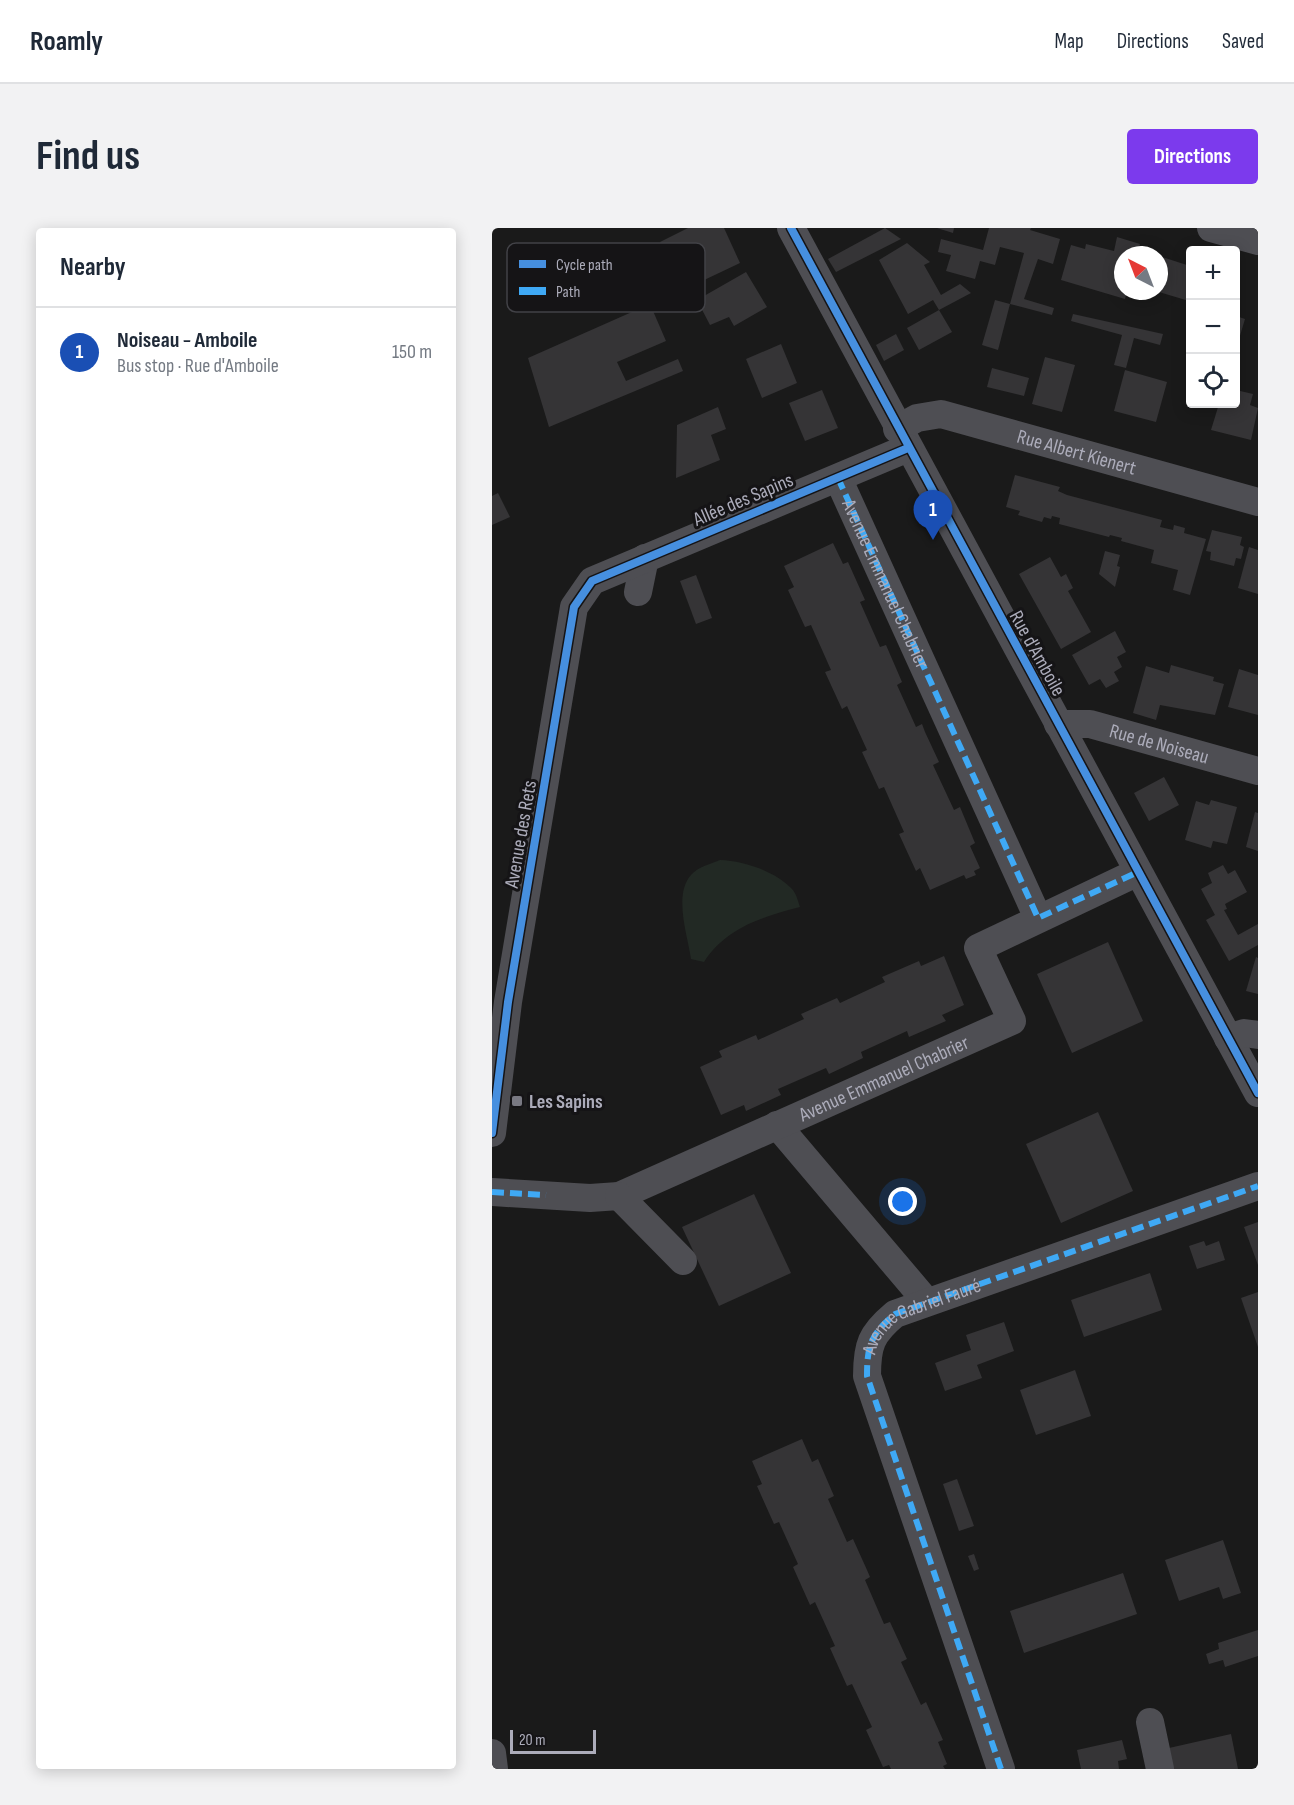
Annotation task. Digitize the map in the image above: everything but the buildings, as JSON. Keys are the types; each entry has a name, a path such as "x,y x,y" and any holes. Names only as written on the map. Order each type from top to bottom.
{"street":[{"name":"Rue d'Amboile","path":"791,228 902,438 1258,1093"},
{"path":"1211,228 1258,241"},
{"name":"Rue Albert Kienert","path":"902,438 917,418 941,414 1258,502"},
{"name":"Allée des Sapins","path":"592,581 838,478 902,438"},
{"name":"Avenue Emmanuel Chabrier","path":"838,478 1038,918"},
{"path":"638,592 645,558"},
{"name":"Avenue des Rets","path":"492,1133 508,1002 574,608 592,581"},
{"name":"Rue de Noiseau","path":"1058,724 1090,724 1258,771"},
{"name":"Avenue Emmanuel Chabrier","path":"492,1192 590,1198 619,1196 1012,1021 978,948 1138,872"},
{"path":"1228,1038 1244,1033 1258,1035"},
{"path":"777,1125 927,1302"},
{"name":"Avenue Gabriel Fauré","path":"1001,1769 867,1376 867,1350 878,1329 895,1314 1258,1185"},
{"path":"619,1196 683,1261"},
{"path":"1150,1722 1161,1769"},
{"path":"492,1753 494,1769"}],"shaded area":[{"path":"720,860 739,862 777,877 793,891 800,907 772,915 734,932 713,950 704,962 691,959 683,916 683,893 686,883 694,872"}],"marked path":[{"path":"838,478 1038,918 1138,872"},
{"path":"1001,1769 867,1376 868,1356 872,1341 880,1328 895,1314 1258,1186"},
{"path":"492,1192 546,1195"}],"cycle path":[{"path":"791,228 1258,1093"},
{"path":"492,1133 508,1002 574,607 592,581 908,448"}],"place":[{"name":"Noiseau - Amboile","path":"933,540"},
{"name":"Les Sapins","path":"517,1101"}]}
